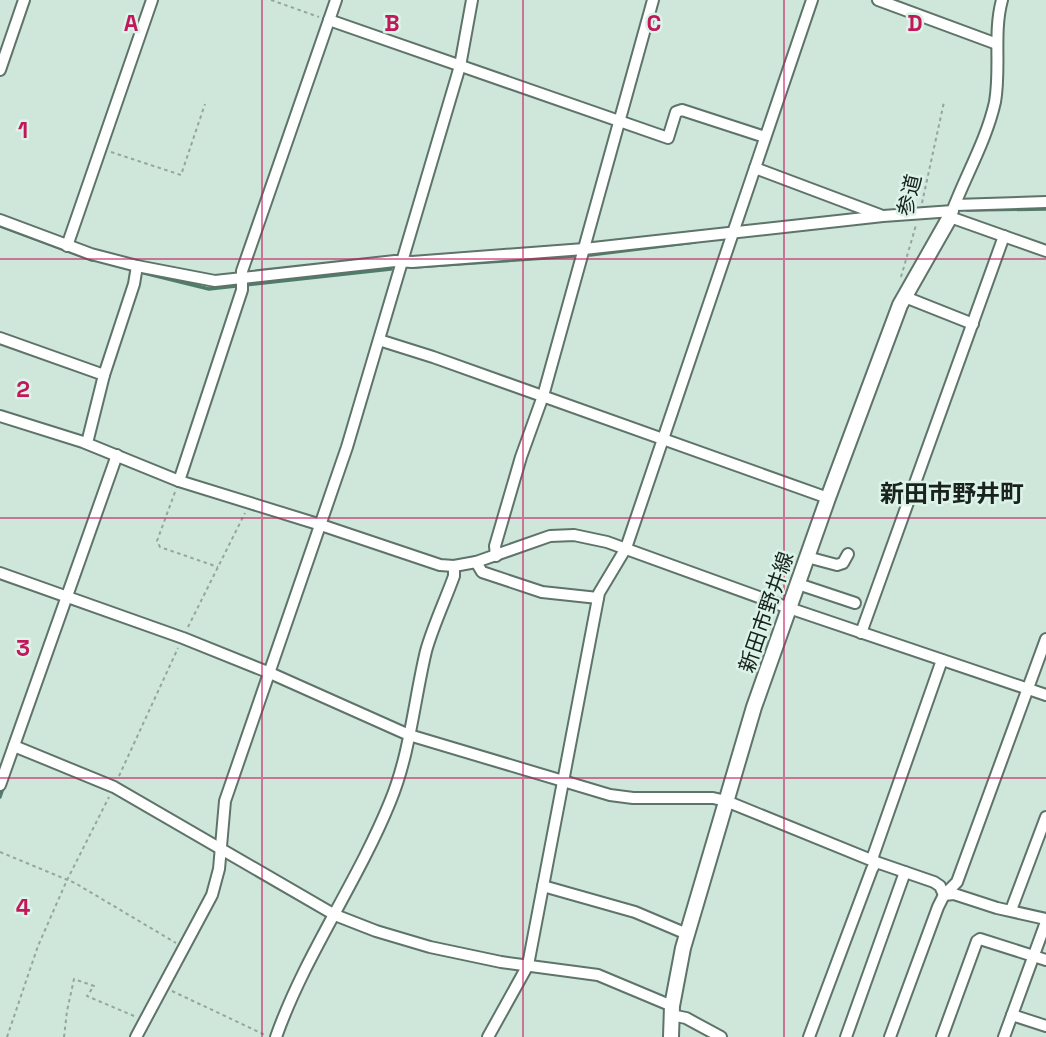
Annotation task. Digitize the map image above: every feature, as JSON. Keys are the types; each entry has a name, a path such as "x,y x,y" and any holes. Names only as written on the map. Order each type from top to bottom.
{"main road":[{"name":"新田市野井線","path":"671,1037 672,1010 687,934 754,707 902,291 953,211"}],"street":[{"path":"0,70 24,0"},
{"path":"67,246 152,0"},
{"path":"179,481 242,285 242,271 336,0"},
{"path":"136,1037 212,895 219,869 225,800 348,447 460,66 472,0"},
{"path":"496,556 495,546 542,396 653,0"},
{"path":"488,1037 528,965 598,598 626,548 812,0"},
{"path":"878,0 997,44"},
{"path":"953,211 990,121 997,86 997,44 1002,0"},
{"path":"329,20 668,138 676,112 682,110 765,136"},
{"path":"755,168 883,216"},
{"path":"0,220 136,270 242,285 404,262 584,249 883,216 1046,202"},
{"path":"953,211 1004,236 1046,251"},
{"path":"862,633 1004,236"},
{"path":"87,443 104,375 136,270"},
{"path":"902,291 973,324"},
{"path":"0,338 104,375"},
{"path":"379,341 828,498"},
{"path":"0,416 87,443 179,481 440,565 454,566 476,562 550,536 574,535 607,542 789,608 1046,695"},
{"path":"0,785 117,455"},
{"path":"807,557 837,565 843,564 848,554"},
{"path":"476,562 482,572 532,589 598,598"},
{"path":"276,1037 294,990 366,857 392,798 409,735 427,649 454,576 454,566"},
{"path":"0,573 183,638 270,673 409,735 589,790 633,798 713,797 940,886 944,895"},
{"path":"798,584 855,603"},
{"path":"890,1037 944,895 957,882 1046,639"},
{"path":"809,1037 872,869 942,660"},
{"path":"14,746 114,787 335,915 376,932 501,962 598,975 721,1037"},
{"path":"1011,911 1046,817"},
{"path":"846,1037 905,873"},
{"path":"543,886 635,912 687,934"},
{"path":"944,895 954,894 1046,920 1004,1037"},
{"path":"942,1037 977,941 980,939 1046,960"},
{"path":"1012,1015 1046,1026"}],"path":[{"path":"271,0 329,20"},
{"name":"参道","path":"902,291 944,102"},
{"path":"101,149 181,175 205,104"},
{"path":"179,481 157,541 160,547 218,567"},
{"path":"7,1037 38,946 67,880 250,503"},
{"path":"0,852 67,880 114,904 184,948"},
{"path":"64,1037 74,979 94,986 87,996 144,1020"},
{"path":"162,986 270,1037"}],"waterway":[{"path":"967,210 1046,209"},
{"path":"0,226 92,260"},
{"path":"590,255 695,242"},
{"path":"413,267 575,256"},
{"path":"144,273 209,289 391,269"},
{"path":"0,797 4,785"}],"district":[{"name":"新田市野井町","path":"952,493"}]}
